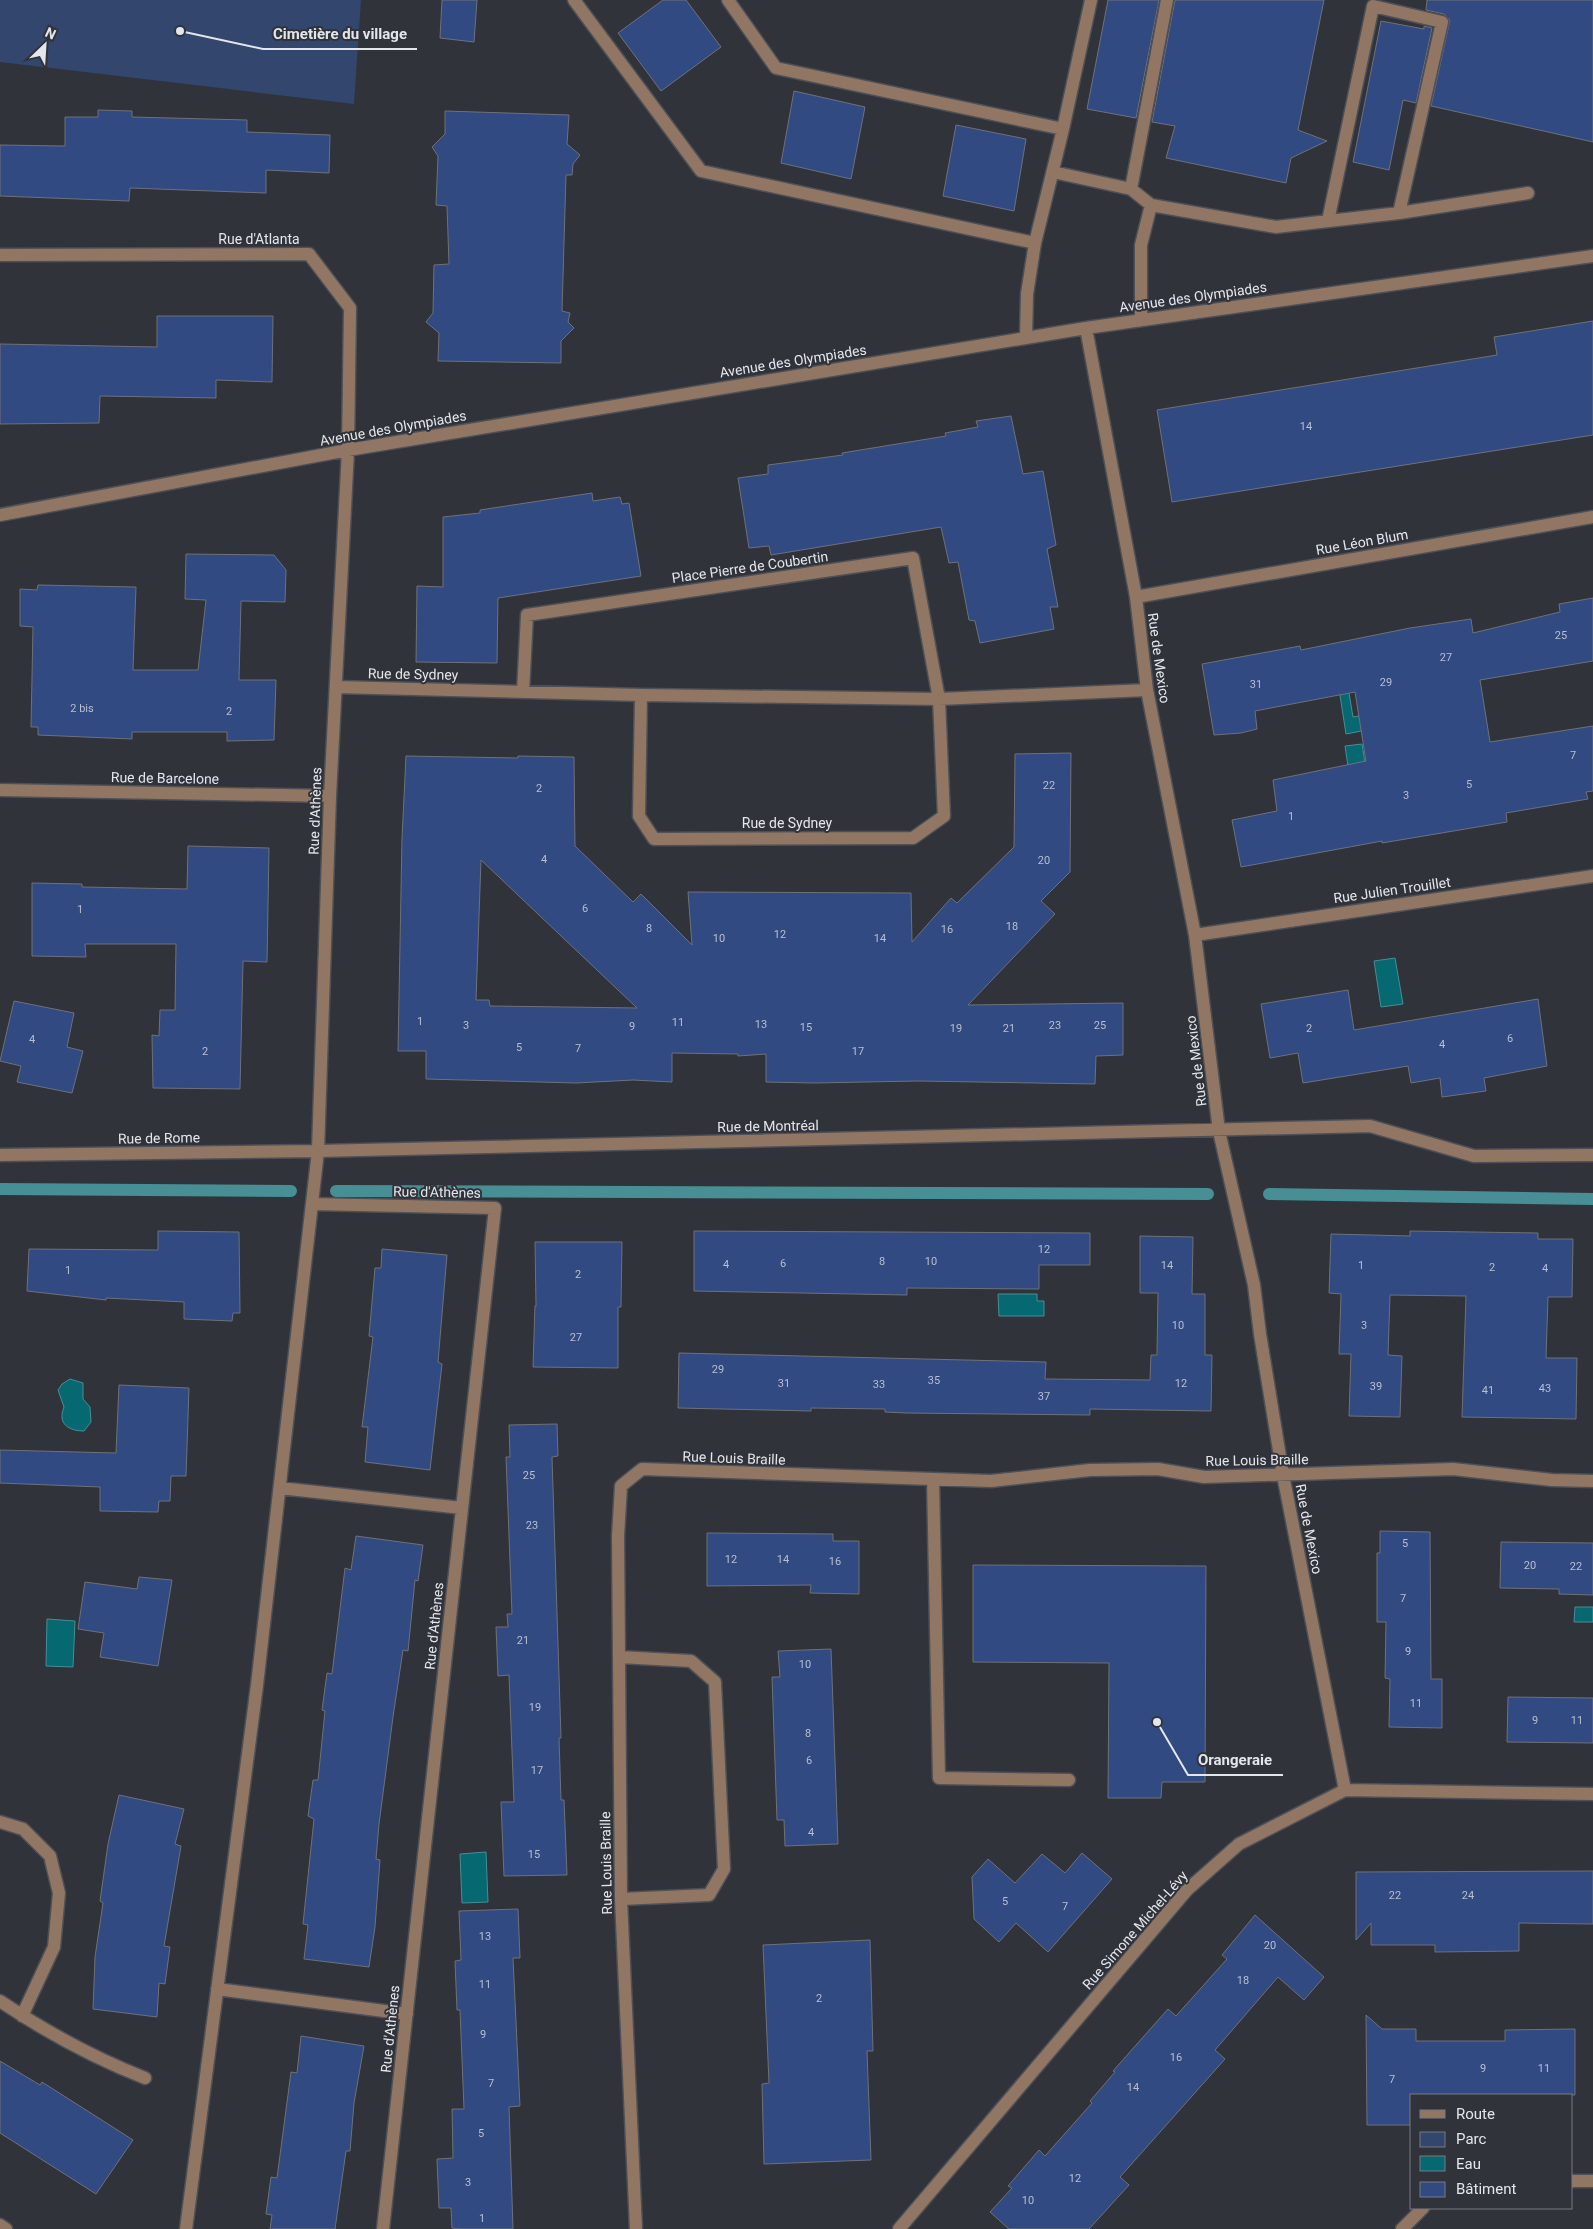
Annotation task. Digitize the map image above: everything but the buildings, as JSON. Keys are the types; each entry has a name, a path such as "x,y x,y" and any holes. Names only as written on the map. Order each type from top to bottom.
{"street":[{"path":"574,0 701,171 1035,243"},
{"path":"728,0 776,68 1063,129"},
{"path":"1026,338 1027,294 1035,243 1063,129 1091,0"},
{"path":"1131,188 1168,0"},
{"path":"1328,221 1373,6 1442,22 1399,213"},
{"path":"1053,172 1131,188 1152,205 1276,227 1399,213 1528,193"},
{"path":"1141,320 1141,245 1152,205"},
{"name":"Rue d'Atlanta","path":"0,255 309,254 350,308 348,450"},
{"name":"Avenue des Olympiades","path":"0,515 348,450 1086,328 1593,256"},
{"name":"Rue de Mexico","path":"1086,328 1136,597 1147,690 1196,934 1219,1131 1254,1285 1283,1475 1345,1790"},
{"name":"Rue d'Athènes","path":"186,2229 257,1685 318,1151 330,796 348,450"},
{"name":"Rue Léon Blum","path":"1136,597 1593,517"},
{"name":"Place Pierre de Coubertin","path":"523,692 527,615 913,558 939,699"},
{"name":"Rue de Sydney","path":"336,687 641,695 939,699 1147,690"},
{"name":"Rue de Sydney","path":"641,695 639,816 654,839 913,838 944,816 939,699"},
{"name":"Rue de Barcelone","path":"0,790 330,796"},
{"name":"Rue Julien Trouillet","path":"1196,934 1593,876"},
{"name":"Rue de Montréal","path":"318,1151 1370,1126 1474,1156 1593,1155"},
{"name":"Rue de Rome","path":"0,1155 318,1151"},
{"name":"Rue d'Athènes","path":"312,1204 495,1208 384,2229"},
{"name":"Rue Louis Braille","path":"636,2229 621,1899 618,1536 621,1486 642,1469 991,1481 1090,1470 1158,1469 1204,1477 1453,1469 1552,1480 1593,1481"},
{"path":"933,1479 939,1778 1069,1780"},
{"path":"280,1488 462,1508"},
{"path":"620,1657 691,1661 715,1682 724,1869 709,1895 621,1899"},
{"name":"Rue Simone Michel-Lévy","path":"899,2229 1187,1890 1240,1844 1345,1790 1593,1794"},
{"path":"0,1822 23,1829 50,1856 59,1893 54,1947 22,2016"},
{"path":"217,1990 407,2014"},
{"path":"0,2001 22,2016 104,2062 145,2078"},
{"path":"1573,2181 1593,2181"},
{"path":"1402,2229 1422,2209"},
{"path":"0,2225 6,2229"}],"green space":[{"path":"0,0 361,0 354,104 0,62"}],"water":[{"path":"1346,675 1353,717 1379,712 1382,727 1346,734 1337,676"},
{"path":"1362,744 1371,803 1354,806 1345,746"},
{"path":"1395,958 1403,1004 1381,1007 1374,961"},
{"path":"998,1294 1037,1294 1037,1301 1044,1301 1044,1316 999,1316"},
{"path":"70,1379 83,1383 83,1399 90,1407 91,1422 84,1431 69,1428 63,1422 62,1413 64,1407 58,1390 62,1384"},
{"path":"1575,1607 1593,1607 1593,1622 1574,1622"},
{"path":"47,1619 75,1621 73,1667 46,1666"},
{"path":"486,1852 488,1902 462,1903 460,1854"}],"waterway":[{"path":"0,1189 291,1191"},
{"path":"336,1191 1208,1194"},
{"path":"1269,1194 1593,1199"}],"place":[{"name":"Cimetière du village","path":"180,31"},
{"name":"Orangeraie","path":"1157,1722"}]}
